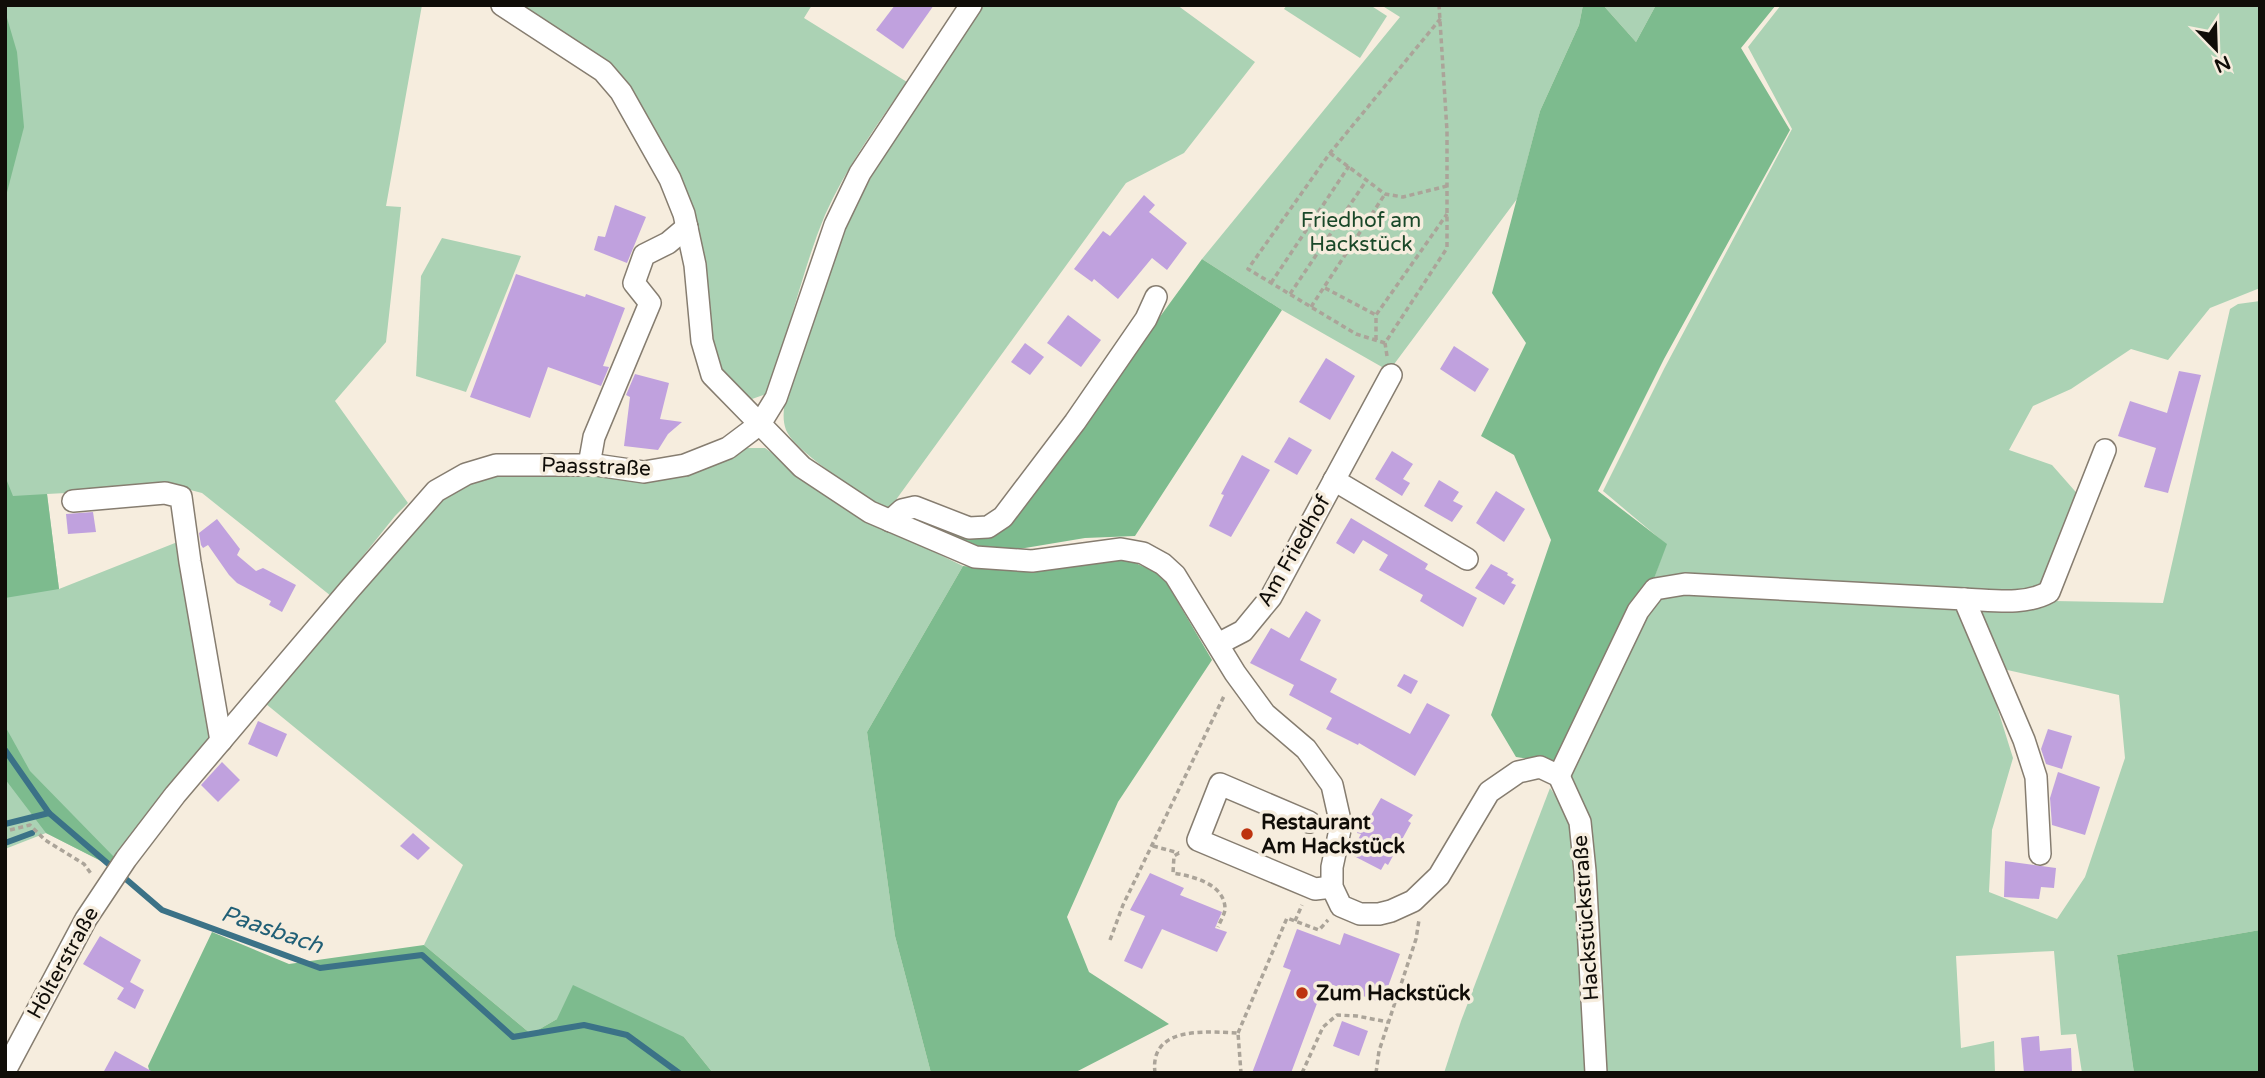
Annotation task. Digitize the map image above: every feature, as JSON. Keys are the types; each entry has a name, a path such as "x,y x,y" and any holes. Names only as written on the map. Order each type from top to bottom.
{"street":[{"path":"502,5 603,71 621,92 670,179 684,214 695,265 702,341 712,375 802,467 870,512 975,557 1032,561 1121,549 1143,553 1163,564 1175,575 1235,673 1265,714 1306,749 1332,785 1340,825 1332,867 1336,897"},
{"name":"Paasstraße","path":"126,859 175,795 436,491 466,474 496,465 589,465 644,472 685,466 727,448 760,424 776,398 818,268 860,173 971,5"},
{"path":"589,465 594,438 650,303 634,283 644,255 668,243 687,227"},
{"path":"890,521 902,510 915,507 970,528 988,527 1003,517 1075,422 1146,319 1156,297"},
{"name":"Am Friedhof","path":"1218,644 1243,631 1271,597 1391,375"},
{"path":"1309,822 1220,784 1198,840 1336,897 1360,914 1379,914 1413,901 1439,876 1489,792 1518,772 1541,767 1559,776 1637,611 1655,589 1685,584 2010,601 2036,599 2049,592 2105,450"},
{"name":"Am Friedhof","path":"1334,480 1467,559"},
{"path":"73,501 164,493 181,497 221,741"},
{"path":"1964,599 2024,740 2036,777 2040,854"},
{"name":"Hackstückstraße","path":"1559,776 1580,822 1596,1073"},
{"name":"Hölterstraße","path":"5,1070 86,919 126,859"}],"path":[{"path":"1391,375 1385,343 1447,248 1439,5"},
{"path":"1385,343 1356,334 1248,269 1330,153 1441,18"},
{"path":"1330,153 1385,194 1403,197 1447,186"},
{"path":"1271,283 1349,166"},
{"path":"1290,295 1366,181"},
{"path":"1311,307 1385,194"},
{"path":"1376,340 1376,315 1447,214"},
{"path":"1325,287 1376,315"},
{"path":"1110,940 1124,905 1235,673"},
{"path":"10,830 30,825 45,840 84,864 106,887"},
{"path":"1198,840 1174,856 1172,873 1195,877 1219,892 1225,910 1218,927"},
{"path":"1153,846 1180,853"},
{"path":"1241,1073 1238,1033 1287,918 1319,930 1336,897"},
{"path":"1376,1073 1379,1051 1416,939 1419,912 1413,901"},
{"path":"1302,1073 1323,1027 1337,1015 1388,1022"},
{"path":"1155,1073 1154,1064 1158,1051 1179,1034 1204,1031 1238,1033"}],"green space":[{"path":"5,5 422,5 386,206 401,207 386,342 335,401 408,503 331,596 202,493 179,487 47,494 59,589 180,541 215,736 109,865 46,833 5,849"},
{"path":"510,5 812,5 804,18 907,82 852,163 825,215 766,394 752,399 739,393 718,369 705,334 696,241 615,76"},
{"path":"983,5 1177,5 1255,62 1184,153 1126,183 886,510 831,473 792,439 784,422 785,398 846,224 874,172"},
{"path":"1287,5 1370,5 1387,16 1360,58 1284,9"},
{"name":"Friedhof am Hackstück","path":"1381,5 1583,5 1579,25 1540,111 1517,199 1389,371 1282,310 1202,259 1400,17"},
{"path":"1583,5 1603,5 1636,42 1656,5 1776,5 1741,48 1790,130 1664,359 1598,491 1667,544 1652,584 1559,763 1516,757 1491,715 1551,540 1514,455 1481,436 1526,343 1492,293 1540,111 1579,25"},
{"path":"1603,5 1656,5 1636,42"},
{"path":"1781,5 2260,5 2260,288 2210,308 2168,360 2131,349 2071,389 2033,406 2009,450 2052,465 2089,507 2036,599 1652,584 1666,544 1603,491 1664,369 1792,129 1748,47"},
{"path":"5,11 17,52 24,127 5,200"},
{"path":"442,238 521,256 466,392 416,376 421,276"},
{"path":"1202,259 1282,310 1135,536 1085,538 1001,552 959,541 905,519 919,515 1006,528"},
{"path":"2260,301 2260,930 2117,955 2134,1073 2082,1073 2076,1034 2061,1035 2054,951 1956,956 1961,1048 1994,1041 1995,1073 1605,1073 1594,862 1586,809 1569,770 1656,597 1679,590 1952,602 1962,615 1992,691 2013,758 1992,830 1989,892 2057,919 2085,877 2125,758 2119,695 2003,669 1979,607 2054,601 2163,603 2230,309 2238,304"},
{"path":"747,448 765,448 858,515 963,566 867,732 895,936 931,1073 713,1073 684,1037 557,1019 531,1034 424,945 463,865 266,704 442,498 468,480 535,469 646,479 684,477 718,464"},
{"path":"5,476 13,496 47,494 59,589 5,598"},
{"path":"1122,557 1162,575 1212,660 1118,802 1067,917 1089,972 1169,1024 1074,1073 931,1073 895,936 867,732 963,566 1015,571"},
{"path":"5,726 30,771 115,858 109,865 46,833 5,779"},
{"path":"1550,788 1562,805 1572,831 1586,1073 1444,1073 1461,1021"},
{"path":"2260,930 2260,1073 2134,1073 2117,955"},
{"path":"212,932 289,964 424,945 531,1034 557,1019 573,985 684,1037 713,1073 150,1073 148,1066"}],"building":[{"path":"895,5 934,5 903,49 876,30"},
{"path":"1144,195 1155,205 1149,212 1187,243 1167,270 1152,258 1118,299 1094,279 1092,282 1074,269 1103,231 1110,236"},
{"path":"615,205 646,217 627,263 594,250 598,236 605,237"},
{"path":"516,274 625,308 603,366 609,367 601,386 548,367 530,418 470,397"},
{"path":"1068,315 1101,340 1081,367 1047,343"},
{"path":"1025,343 1044,357 1030,375 1011,362"},
{"path":"1454,346 1489,369 1475,392 1440,369"},
{"path":"1326,358 1355,376 1330,420 1299,402"},
{"path":"2179,371 2201,375 2168,493 2144,487 2156,448 2118,436 2130,401 2167,413"},
{"path":"635,374 669,383 660,419 682,422 668,434 658,450 624,446 630,397 626,395"},
{"path":"1289,437 1312,450 1297,475 1274,462"},
{"path":"1392,451 1413,464 1403,479 1410,483 1402,496 1375,479"},
{"path":"1242,455 1270,470 1231,537 1209,526 1224,495 1221,494"},
{"path":"1439,480 1459,492 1453,501 1463,506 1452,522 1424,506"},
{"path":"1496,491 1525,509 1504,542 1476,523"},
{"path":"93,512 96,532 68,534 66,514"},
{"path":"1351,518 1428,564 1425,569 1477,598 1463,627 1420,601 1423,595 1379,570 1388,555 1363,540 1354,554 1336,543"},
{"path":"217,519 240,549 237,555 256,571 263,568 296,585 282,612 269,605 271,601 237,583 208,545 203,548 199,533"},
{"path":"1491,564 1508,573 1507,575 1514,579 1511,583 1516,585 1504,605 1475,588"},
{"path":"1306,611 1321,620 1300,660 1337,679 1330,692 1410,734 1427,703 1450,715 1415,776 1359,743 1358,745 1326,729 1332,718 1289,695 1294,685 1250,663 1271,628 1289,638"},
{"path":"1404,674 1418,681 1411,694 1397,686"},
{"path":"258,721 287,734 277,757 248,744"},
{"path":"2048,729 2072,736 2062,769 2046,764 2041,749"},
{"path":"222,762 240,780 218,802 201,785"},
{"path":"2058,772 2100,787 2085,835 2052,825 2050,798"},
{"path":"1381,798 1413,815 1388,865 1385,863 1381,870 1350,854 1361,834 1357,833"},
{"path":"413,833 430,848 418,860 400,846"},
{"path":"2005,861 2056,868 2054,888 2041,887 2039,899 2004,897"},
{"path":"1150,873 1184,888 1180,895 1222,912 1215,928 1227,932 1217,952 1162,929 1142,969 1124,961 1145,916 1130,910"},
{"name":"Zum Hackstück","path":"1297,929 1340,945 1344,933 1400,954 1382,1003 1325,982 1291,1073 1252,1073 1291,970 1283,967"},
{"path":"100,936 141,960 130,982 144,990 135,1009 117,999 124,988 83,964"},
{"path":"1342,1021 1368,1031 1359,1056 1333,1046"},
{"path":"2039,1036 2040,1051 2071,1048 2072,1073 2024,1073 2021,1038"},
{"path":"115,1051 155,1073 103,1073"}],"waterway":[{"name":"Paasbach","path":"5,750 49,813 162,910 320,968 422,955 513,1037 584,1025 627,1035 679,1073"},
{"path":"5,824 49,813"},
{"path":"5,843 32,833"}],"place":[{"name":"Restaurant Am Hackstück","path":"1247,834"},
{"name":"Zum Hackstück","path":"1302,993"}]}
